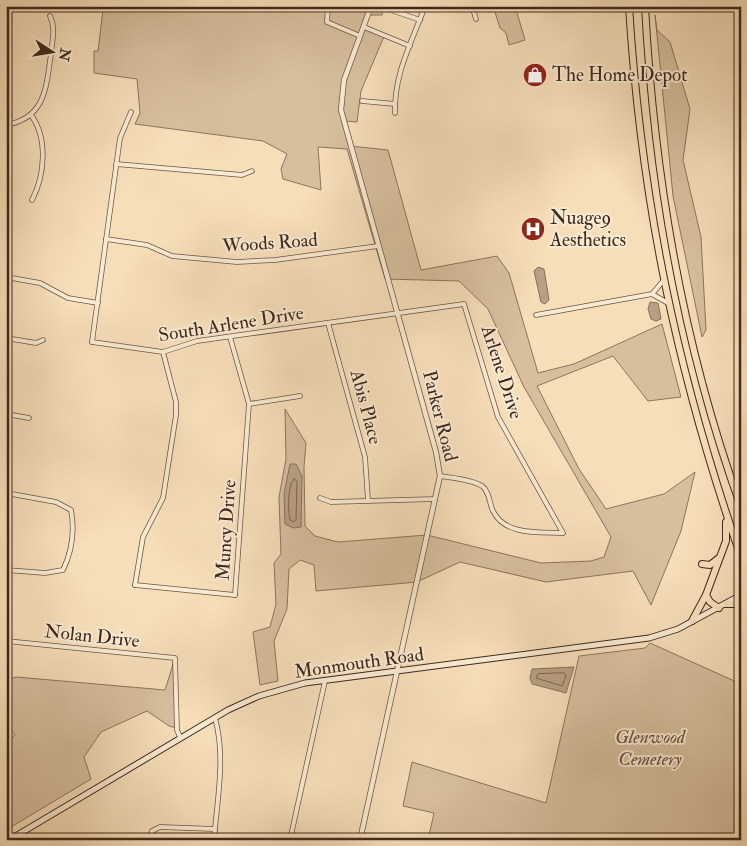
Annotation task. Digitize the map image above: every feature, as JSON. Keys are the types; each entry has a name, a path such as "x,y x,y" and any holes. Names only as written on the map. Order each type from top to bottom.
{"highway":[{"path":"630,6 638,123 647,192 663,280 694,412 726,516 741,557"},
{"path":"645,6 658,156 682,298 708,403 741,507"},
{"path":"692,621 706,595 726,541 726,516"},
{"path":"702,564 710,565 720,557"},
{"path":"706,595 710,602 719,608"},
{"path":"726,604 741,604"}],"main road":[{"name":"Monmouth Road","path":"9,840 180,737 259,696 294,686 325,681 627,643 665,634 719,608 741,595"}],"street":[{"path":"328,6 327,22 360,36"},
{"name":"Parker Road","path":"360,840 440,476 436,452 342,115 341,102 344,80 371,6"},
{"path":"395,112 398,77 425,6"},
{"path":"472,6 476,19"},
{"path":"388,9 420,20"},
{"path":"6,126 31,115 41,102 45,91 54,29 50,16"},
{"path":"364,27 410,46"},
{"path":"362,101 395,104"},
{"path":"88,346 92,342 120,135 131,112"},
{"path":"31,115 39,126 43,144 38,187 32,200"},
{"path":"116,164 242,175 252,171"},
{"name":"Woods Road","path":"106,239 147,245 172,256 237,262 275,260 378,246"},
{"path":"6,277 40,283 68,298 98,302"},
{"path":"536,315 652,294 659,288 663,280"},
{"path":"652,294 668,303"},
{"name":"Arlene Drive","path":"397,313 458,304 466,306 498,417 563,533 526,532 508,526 494,514 482,486 440,476"},
{"name":"South Arlene Drive","path":"92,342 162,352 197,341 397,313"},
{"name":"Abis Place","path":"328,323 364,452 368,500"},
{"name":"Muncy Drive","path":"135,585 235,596 249,404 230,337"},
{"path":"6,338 36,343 43,340"},
{"path":"131,589 135,585 144,537 163,498 176,416 176,402 162,352"},
{"path":"249,404 300,396"},
{"path":"6,414 29,418"},
{"path":"6,493 56,502 71,510"},
{"path":"320,498 332,502 435,499"},
{"path":"71,510 77,506"},
{"path":"62,570 69,556 74,531 71,510"},
{"path":"6,570 45,573 62,570"},
{"path":"62,570 65,575"},
{"path":"235,596 239,600"},
{"name":"Nolan Drive","path":"6,641 175,658 177,730 180,737"},
{"path":"290,840 325,681"},
{"path":"214,840 219,761 218,733 215,718"},
{"path":"151,840 152,832 160,827 215,829"}],"green space":[{"path":"43,6 385,6 382,15 368,15 364,26 385,34 361,91 357,122 344,121 350,146 388,150 421,270 497,256 509,273 538,373 574,364 662,324 681,397 648,401 613,356 537,386 579,469 606,509 664,494 695,472 681,531 651,605 633,571 546,582 460,562 417,582 316,591 314,565 300,560 289,569 287,609 274,641 278,681 260,685 253,632 270,627 276,604 274,563 281,554 279,497 286,459 285,409 306,443 304,467 305,526 315,536 338,542 427,535 541,563 591,561 604,557 611,537 524,387 488,309 459,281 385,279 347,149 318,147 321,190 283,179 281,169 287,154 263,141 135,124 140,113 137,79 94,73 94,51 98,51 103,10 61,7 58,10"},
{"path":"493,6 515,6 525,40 509,45 506,33 500,28"},
{"path":"655,15 657,30 670,42 690,109 683,160 701,237 706,330 702,337 673,196"},
{"name":"Glenwood Cemetery","path":"650,643 741,684 741,840 428,840 434,813 403,806 412,762 546,803 579,656 645,648"},
{"path":"175,658 177,728 169,726 147,711 101,732 84,757 91,779 6,830 6,744 15,735 6,722 6,680 16,677 165,690"}],"water":[{"path":"538,267 544,269 549,300 545,304 541,302 534,271"},
{"path":"650,302 658,303 661,319 656,321 651,319 648,309"},
{"path":"290,464 296,464 302,476 301,527 293,528 285,524 284,494"},
{"path":"574,667 566,693 532,684 530,678 532,669"}],"place":[{"name":"The Home Depot","path":"535,75"},
{"name":"Nuage9 Aesthetics","path":"533,229"}]}
